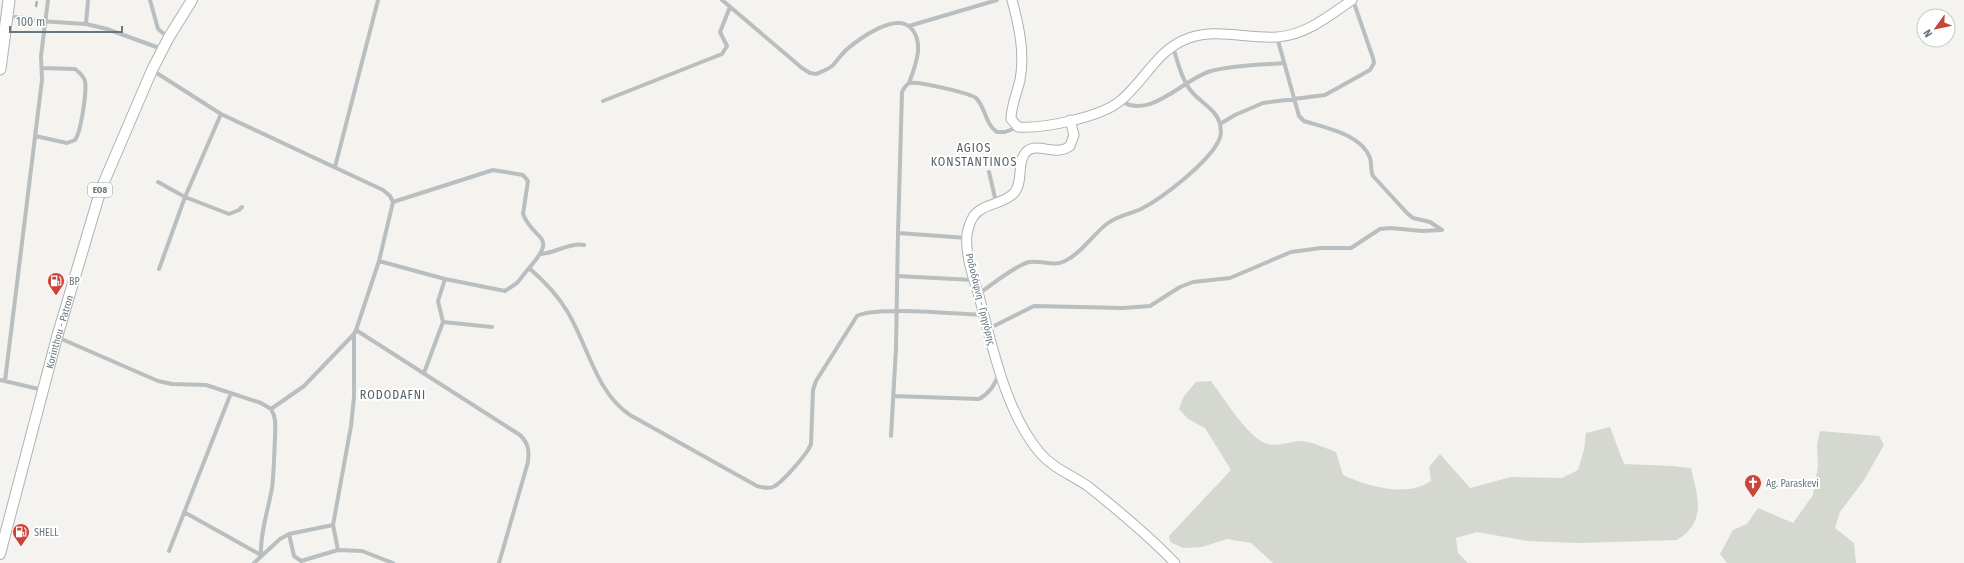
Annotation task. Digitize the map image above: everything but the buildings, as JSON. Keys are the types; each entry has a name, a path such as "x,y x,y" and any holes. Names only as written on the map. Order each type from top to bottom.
{"highway":[{"path":"0,69 9,0"}],"main road":[{"name":"ΕΟ8","path":"162,49 192,0"},
{"path":"1012,0 1020,32 1022,49 1020,80 1010,119 1018,127 1039,127 1103,110 1120,101 1157,60 1173,46 1189,38 1207,34 1277,37 1293,34 1314,26 1353,0"},
{"name":"Korinthou - Patron","path":"0,554 57,337 106,175 162,49"},
{"name":"Ροδοδάφνη - Γρηγόρης","path":"1070,120 1074,135 1070,146 1059,151 1033,148 1028,150 1022,160 1018,188 1010,197 981,209 975,214 969,225 967,238 974,280 1000,372 1017,414 1039,452 1059,470 1088,487 1126,517 1175,563"}],"street":[{"path":"44,391 3,380 42,80 41,56 48,0"},
{"path":"86,24 88,0"},
{"path":"150,0 158,29 169,37"},
{"path":"336,167 378,0"},
{"path":"722,0 802,68 810,73 816,74 833,65 846,50 871,32 897,23 909,26 997,0"},
{"path":"1220,124 1256,105 1279,100 1325,95 1367,73 1373,67 1373,58 1353,0"},
{"path":"603,101 722,54 727,46 720,32 730,7"},
{"path":"15,17 25,18"},
{"path":"40,21 86,24 108,29 162,49"},
{"path":"891,436 897,312 902,92 904,87 909,83 915,64 918,45 915,34 909,26"},
{"path":"988,329 1034,306 1123,308 1150,306 1180,287 1193,282 1230,278 1291,252 1321,248 1351,248 1380,229 1391,228 1422,231 1442,230 1430,222 1413,218 1407,213 1373,176 1370,170 1371,159 1363,148 1347,135 1304,121 1299,116 1293,99 1277,37"},
{"path":"978,294 1029,262 1051,264 1065,262 1108,223 1140,210 1165,194 1190,173 1214,148 1220,137 1220,124 1215,112 1194,95 1186,84 1173,46"},
{"path":"1120,101 1129,106 1140,107 1168,96 1203,74 1216,70 1284,63"},
{"path":"35,136 67,143 75,140 80,130 84,94 84,78 75,69 42,68"},
{"path":"152,70 222,114 383,190 390,196 393,202 380,261 355,332 354,397 351,426 333,525 338,550"},
{"path":"909,83 920,83 971,95 981,105 990,126 997,132 1005,132 1018,127"},
{"path":"159,269 185,197 222,114"},
{"path":"380,261 444,279 505,291 516,283 541,254 544,245 523,214 522,210 528,181 523,175 493,170 393,202"},
{"path":"989,172 996,203"},
{"path":"158,182 185,197 229,214 234,213 242,207"},
{"path":"898,233 967,238"},
{"path":"541,254 552,253 573,246 584,246"},
{"path":"528,268 546,283 568,312 600,380 615,404 669,437 761,487 774,487 808,450 811,444 813,390 816,381 853,319 866,312 983,315"},
{"path":"897,276 974,280"},
{"path":"424,373 443,322 438,301 444,279"},
{"path":"443,322 492,327"},
{"path":"355,332 424,373 520,435 526,441 530,450 528,462 499,563"},
{"path":"271,409 304,386 355,332"},
{"path":"57,337 158,381 172,384 206,385 231,393 243,399 261,403 271,409 274,414 275,423 274,468 272,487 260,541 261,555"},
{"path":"893,396 979,399 992,390 1000,372"},
{"path":"169,551 231,393"},
{"path":"184,512 261,555"},
{"path":"254,563 261,555 289,534 333,525"},
{"path":"289,534 294,556 301,561 338,550 362,551 383,561 393,563"}],"shaded area":[{"path":"1211,381 1243,424 1258,439 1265,443 1274,445 1301,441 1323,447 1336,452 1343,475 1364,483 1387,488 1410,489 1431,481 1429,467 1440,454 1470,488 1511,477 1562,478 1578,470 1584,450 1586,433 1610,427 1624,464 1691,468 1698,499 1696,517 1693,525 1687,533 1677,540 1579,543 1527,541 1477,532 1456,538 1458,553 1468,563 1273,563 1251,543 1227,539 1202,547 1183,548 1170,542 1169,536 1231,470 1205,428 1188,419 1179,409 1184,396 1196,382"},
{"path":"1820,431 1879,436 1884,445 1864,480 1840,512 1835,528 1854,543 1856,563 1727,563 1720,554 1733,530 1747,524 1758,508 1793,523 1813,495 1818,466 1817,445"}],"tunnel":[{"path":"25,18 40,21"}],"railway":[{"path":"36,7 37,0"}],"place":[{"name":"BP","path":"56,296"},
{"name":"Ag. Paraskevi","path":"1753,498"},
{"name":"SHELL","path":"21,547"}],"district":[{"name":"AGIOS KONSTANTINOS","path":"974,155"},
{"name":"RODODAFNI","path":"393,395"}]}
